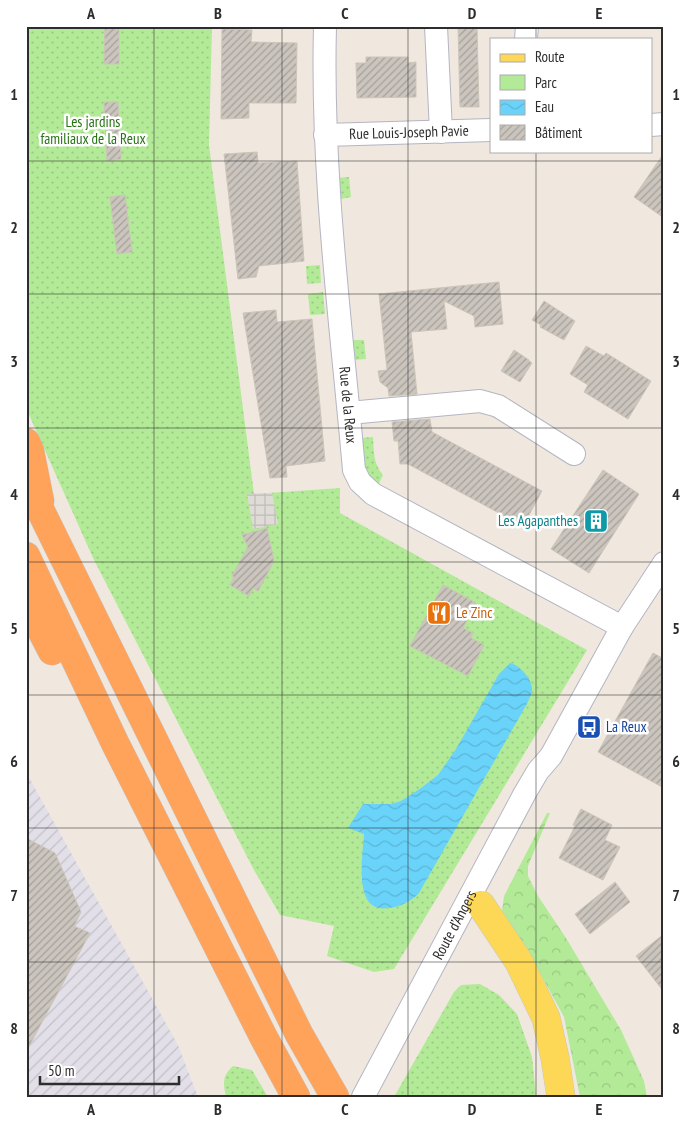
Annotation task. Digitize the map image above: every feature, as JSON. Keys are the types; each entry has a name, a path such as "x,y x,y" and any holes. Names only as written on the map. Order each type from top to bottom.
{"highway":[{"path":"26,442 30,451 42,512"},
{"path":"26,481 299,1034 336,1097"},
{"path":"26,556 115,743 267,1044 296,1097"},
{"path":"26,601 78,704 115,743"}],"main road":[{"path":"481,905 519,962 546,1018 561,1097"}],"street":[{"name":"Rue de la Reux","path":"325,26 325,135 336,286 354,470 360,482 373,494 622,627"},
{"path":"436,26 441,132"},
{"name":"Rue Louis-Joseph Pavie","path":"325,135 490,130"},
{"path":"349,413 480,401 490,402 574,454"},
{"name":"Route d’Angers","path":"377,1097 390,1058 525,793 538,772 552,756 622,627 664,563"},
{"name":"Route d’Angers","path":"363,1097 439,984 538,797 552,756"}],"shaded area":[{"path":"272,493 278,524 253,529 247,494"},
{"path":"26,772 178,1045 198,1097 26,1097"}],"green space":[{"name":"Les jardins familiaux de la Reux","path":"26,26 212,26 209,145 254,494 340,488 340,513 587,650 394,969 374,972 327,956 334,926 280,915 254,870 94,560 26,408"},
{"path":"349,177 351,197 336,200 335,178"},
{"path":"320,265 321,283 307,284 306,266"},
{"path":"323,292 325,314 310,315 308,294"},
{"path":"350,340 364,340 366,359 353,360"},
{"path":"373,437 376,462 383,475 377,488 366,478 359,438"},
{"path":"547,813 550,813 528,866 528,876 538,896 566,938 621,1030 644,1081 647,1097 580,1097 564,1017 529,953 502,911 504,896"},
{"path":"480,984 499,995 517,1014 532,1057 536,1097 394,1097 454,992 461,985"},
{"path":"233,1066 252,1070 268,1097 226,1097 224,1080"}],"water":[{"path":"510,663 522,670 532,686 528,702 419,893 401,905 388,908 377,907 369,902 364,893 362,868 364,834 348,828 363,804 391,804 401,801 438,775 456,749 499,674"}],"building":[{"path":"105,26 119,26 119,64 104,64"},
{"path":"458,26 477,26 479,107 460,107"},
{"path":"222,29 252,30 251,42 297,43 296,103 249,103 249,118 221,119"},
{"path":"366,57 408,57 408,63 416,62 416,97 357,98 356,63 366,63"},
{"path":"104,102 118,102 121,159 107,161"},
{"path":"257,152 258,163 297,161 304,261 259,266 256,277 238,279 224,154"},
{"path":"664,153 664,218 634,197"},
{"path":"125,195 132,252 117,254 110,197"},
{"path":"499,282 503,324 475,327 474,316 444,301 447,329 411,332 417,394 389,396 388,388 380,382 378,371 387,370 379,294"},
{"path":"544,301 575,321 564,340 540,327 541,325 532,320"},
{"path":"276,310 277,322 312,319 325,461 286,466 287,477 270,478 243,313"},
{"path":"586,346 604,356 606,353 651,381 628,419 584,392 588,385 570,374"},
{"path":"514,350 532,363 520,382 501,371"},
{"path":"430,419 432,432 542,491 523,526 408,464 400,464 398,441 394,441 392,422"},
{"name":"Les Agapanthes","path":"603,470 639,494 589,573 551,549"},
{"path":"267,528 274,561 258,591 253,588 249,596 230,585 234,577 232,576 248,547 242,535"},
{"path":"443,585 476,603 463,628 473,633 471,638 484,645 468,676 410,646"},
{"path":"653,653 664,659 664,788 598,752"},
{"path":"581,809 612,825 605,840 620,847 603,880 559,858"},
{"path":"26,838 55,853 81,912 74,926 90,933 26,1052"},
{"path":"615,882 630,902 590,934 575,914"},
{"path":"664,934 664,992 636,956"}],"place":[{"name":"Les Agapanthes","path":"596,521"},
{"name":"Le Zinc","path":"439,613"},
{"name":"La Reux","path":"589,727"}]}
